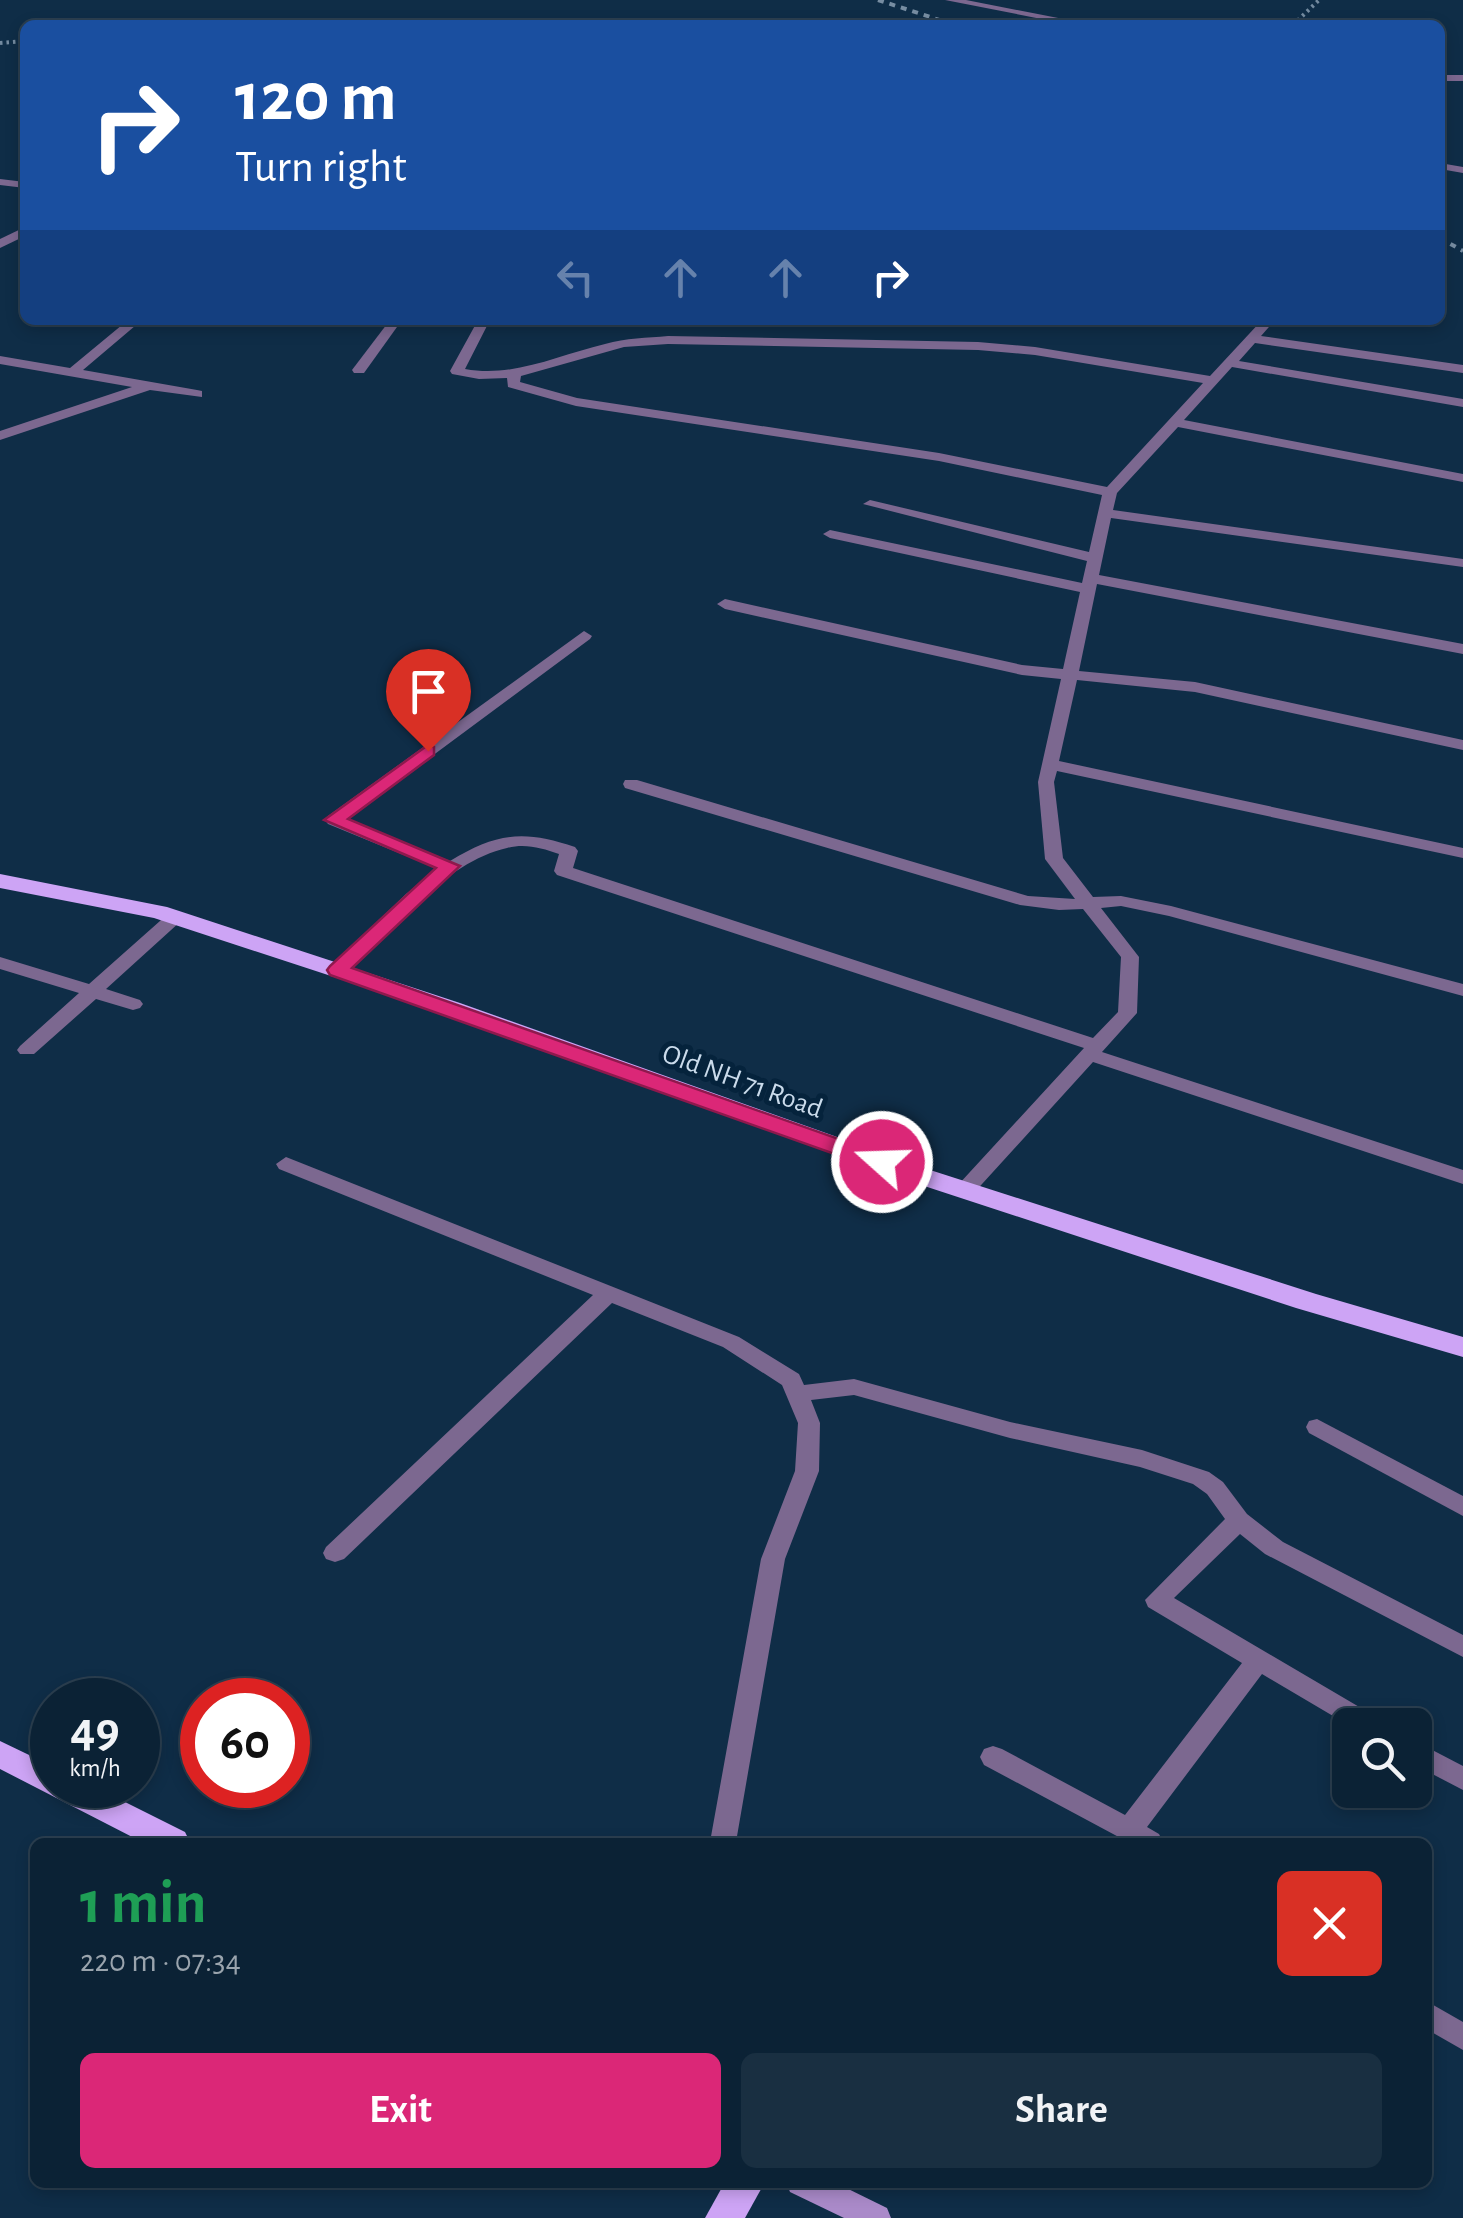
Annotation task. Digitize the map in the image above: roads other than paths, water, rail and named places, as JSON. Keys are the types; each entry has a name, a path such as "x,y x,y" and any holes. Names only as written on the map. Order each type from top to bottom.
{"main road":[{"name":"Old NH 71 Road","path":"0,881 175,917 965,1190 1306,1302 1463,1347"},
{"path":"0,1754 30,1770"},
{"path":"106,1808 165,1838"},
{"path":"724,2218 742,2188"},
{"path":"814,2188 876,2218"}],"street":[{"path":"950,0 1061,20"},
{"path":"73,372 130,325"},
{"path":"360,370 392,325"},
{"path":"481,325 457,371 514,376 591,349 668,340 978,346 1214,381"},
{"path":"965,1190 1127,1013 1130,957 1054,859 1046,782 1110,492 1265,325"},
{"path":"1252,339 1463,369"},
{"path":"0,360 196,394"},
{"path":"1230,363 1463,403"},
{"path":"514,376 513,384 527,390 576,402 923,454 1110,492"},
{"path":"0,436 150,385"},
{"path":"1175,422 1463,478"},
{"path":"870,504 1096,558"},
{"path":"1106,513 1463,563"},
{"path":"830,534 1463,649"},
{"path":"726,604 1022,670 1195,687 1463,746"},
{"path":"450,866 334,820 584,636"},
{"path":"1050,764 1463,853"},
{"path":"631,784 1026,902 1120,901 1171,911 1463,990"},
{"path":"337,970 450,866 493,845 524,838 556,844 568,851 563,871 1463,1177"},
{"path":"27,1050 175,917"},
{"path":"0,963 134,1004"},
{"path":"286,1164 731,1342 790,1380 809,1423 807,1472 773,1559 724,1838"},
{"path":"335,1553 608,1293"},
{"path":"797,1394 854,1386 1200,1478 1216,1488 1239,1520 1274,1548 1463,1647"},
{"path":"1317,1426 1463,1507"},
{"path":"1239,1520 1157,1600 1340,1708"},
{"path":"993,1756 1140,1836 1258,1661"},
{"path":"1432,1762 1463,1779"},
{"path":"1432,2018 1463,2037"}],"railway":[{"path":"878,0 940,20"},
{"path":"1445,241 1463,251"}]}
